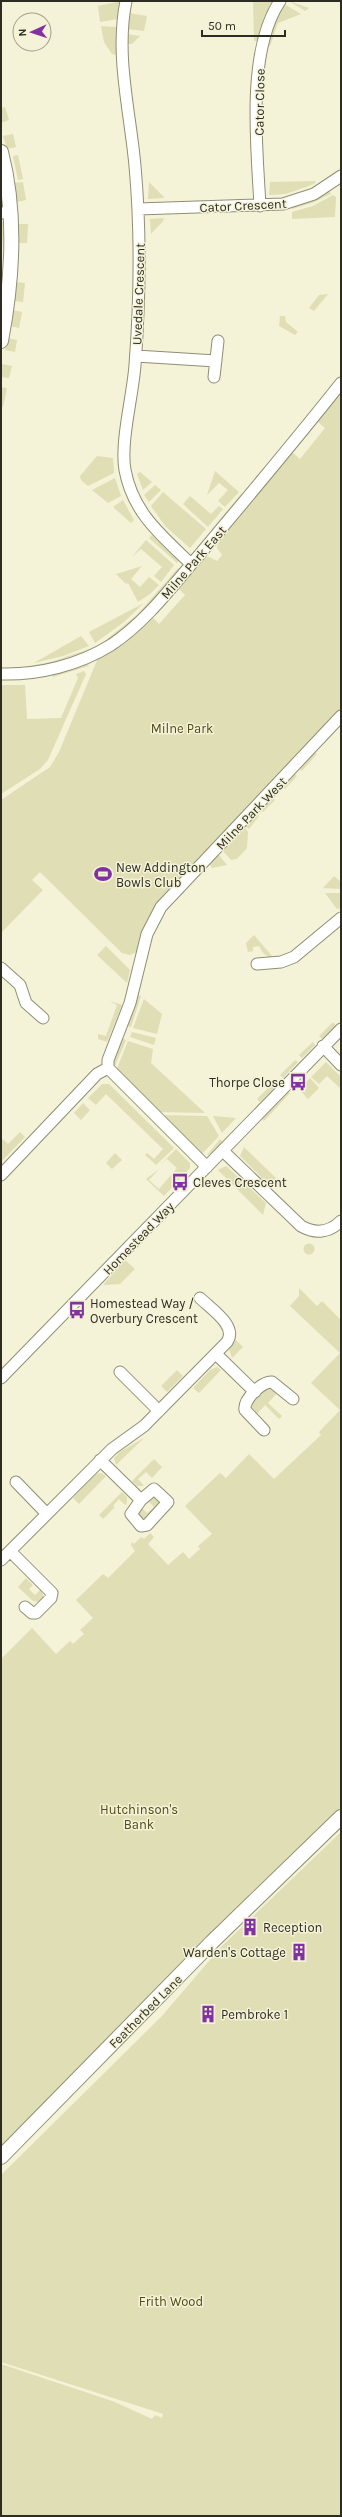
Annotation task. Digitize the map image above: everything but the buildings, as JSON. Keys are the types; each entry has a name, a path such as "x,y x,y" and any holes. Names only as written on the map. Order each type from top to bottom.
{"street":[{"name":"Uvedale Crescent","path":"126,1 122,29 121,55 135,164 138,209 139,285 136,356 124,452 127,478 138,504 153,529 191,564"},
{"name":"Cator Close","path":"260,206 257,83 267,30 280,1"},
{"path":"1,152 10,273 1,341"},
{"name":"Cator Crescent","path":"138,209 260,206 283,204 306,198 322,190 341,176"},
{"path":"214,377 218,341"},
{"path":"136,356 216,361"},
{"name":"Milne Park East","path":"1,674 29,673 60,667 104,649 122,637 146,616 191,564 341,383"},
{"name":"Milne Park West","path":"108,1068 108,1060 132,997 146,939 161,907 341,716"},
{"path":"258,964 281,962 294,958 341,918"},
{"path":"1,968 20,985 26,1002 43,1018"},
{"name":"Homestead Way","path":"1,1378 341,1029"},
{"path":"323,1046 341,1065"},
{"path":"1,1175 98,1074 108,1068 207,1167"},
{"path":"223,1151 301,1226 311,1231 323,1231 334,1227 341,1221"},
{"path":"1,1560 100,1460 116,1445 140,1430 227,1342 231,1331 200,1298"},
{"path":"216,1354 255,1392"},
{"path":"120,1372 160,1410"},
{"path":"264,1430 245,1410 245,1402 264,1383 272,1382 293,1399"},
{"path":"100,1460 141,1500"},
{"path":"16,1482 47,1514"},
{"path":"10,1551 52,1593 51,1598 36,1613 32,1613 25,1607"},
{"name":"Featherbed Lane","path":"1,2157 217,1937 341,1817"}],"green space":[{"path":"121,1 118,19 100,22 98,6"},
{"path":"253,1 275,1 259,41 254,41"},
{"path":"289,1 309,8 305,11"},
{"path":"284,4 301,14 278,23 270,46 267,45 272,29"},
{"path":"129,13 147,16 144,31 127,29"},
{"path":"101,26 117,27 116,55 112,54 104,42"},
{"path":"126,34 140,36 132,44 126,44"},
{"path":"5,107 9,120 1,123 1,108"},
{"path":"13,134 16,147 7,149 3,136"},
{"path":"18,155 23,179 18,180 13,156"},
{"path":"316,181 314,184 286,194 269,195 270,182"},
{"path":"23,182 26,200 17,202 14,183"},
{"path":"149,182 164,197 164,198 148,199"},
{"path":"329,191 331,194 312,203 292,209 292,206 311,200"},
{"path":"333,195 336,197 335,217 292,219 292,212 313,206"},
{"path":"163,218 164,220 151,234 150,219"},
{"path":"1,222 5,223 6,239 3,239 3,251"},
{"path":"18,224 28,224 27,243 18,243"},
{"path":"15,282 25,283 23,302 14,301"},
{"path":"328,294 314,311 309,308 319,295"},
{"path":"12,310 22,312 19,328 10,326"},
{"path":"280,316 285,316 286,322 298,332 295,335 279,326"},
{"path":"8,338 17,340 15,352 5,350"},
{"path":"2,364 12,366 9,378 1,377"},
{"path":"1,387 7,388 3,407 1,406"},
{"name":"Milne Park","path":"341,390 341,709 197,864 135,953 129,955 122,953 40,872 32,880 43,890 1,933 1,800 50,767 59,752 98,658 151,616 159,624 185,595 177,587 204,557 209,557 217,561 222,555 217,548 218,541 292,452 300,459 325,428 317,421"},
{"path":"97,456 113,458 114,473 88,486 81,480 80,476"},
{"path":"215,471 239,492 225,507 218,501 228,490 219,483 207,495"},
{"path":"140,472 152,482 143,490 137,474"},
{"path":"115,478 121,496 108,503 92,490"},
{"path":"155,485 161,490 149,502 144,495"},
{"path":"163,492 206,529 190,548 165,526 151,506"},
{"path":"241,494 243,496 213,532 211,530"},
{"path":"190,496 211,514 219,506 223,509 208,527 183,504"},
{"path":"123,500 134,520 131,523 113,507"},
{"path":"152,535 179,560 177,563 149,538"},
{"path":"146,540 174,565 161,582 154,576 162,567 141,549 132,557"},
{"path":"142,566 131,579 140,587 149,577 159,585 150,594 138,602 128,583 126,584 116,574"},
{"path":"178,568 181,570 143,613 121,632 97,647 137,615"},
{"path":"144,603 124,622 95,643 89,632"},
{"path":"81,636 89,646 63,656 34,663"},
{"path":"89,649 90,652 61,663 24,670 24,667 51,662"},
{"path":"87,662 89,666 53,677 52,673"},
{"path":"84,671 86,674 48,760 40,769 1,794 1,685 25,685 27,719 61,718 78,678 76,674"},
{"path":"314,752 317,754 302,771 299,768"},
{"path":"294,774 297,776 285,789 282,787"},
{"path":"272,797 275,800 263,812 260,810"},
{"path":"257,813 259,816 249,829 245,826"},
{"path":"244,826 248,832 247,848 237,859 231,860 222,850"},
{"path":"218,854 227,865 212,868 209,863"},
{"path":"334,876 341,882 341,889 323,888"},
{"path":"325,893 341,893 341,908 337,909"},
{"path":"254,935 272,956 271,959 263,953 259,946 253,947 253,951 248,952 246,943"},
{"path":"106,946 130,970 127,983 97,955"},
{"path":"137,995 141,996 131,1027 127,1026"},
{"path":"144,999 162,1014 157,1034 133,1028"},
{"path":"110,1001 122,1005 107,1042 98,1039 98,1034 106,1036 117,1005"},
{"path":"333,1022 336,1026 322,1039 319,1036"},
{"path":"132,1032 156,1038 154,1045 130,1037"},
{"path":"122,1038 126,1040 115,1066 112,1066 112,1060"},
{"path":"128,1041 153,1049 151,1063 205,1113 158,1112 116,1071"},
{"path":"313,1042 315,1045 302,1058 299,1055"},
{"path":"295,1060 298,1062 283,1078 280,1075"},
{"path":"326,1062 341,1077 341,1089 327,1076 319,1084 311,1077"},
{"path":"310,1078 319,1088 308,1099 299,1089"},
{"path":"102,1084 109,1084 174,1148 156,1165 145,1155 147,1153 154,1159 163,1149 106,1094 96,1105 88,1098"},
{"path":"272,1084 275,1087 260,1102 257,1099"},
{"path":"287,1091 290,1093 264,1121 261,1118"},
{"path":"83,1103 90,1110 81,1120 74,1113"},
{"path":"160,1115 207,1116 219,1136 202,1154"},
{"path":"213,1116 236,1118 222,1133"},
{"path":"20,1132 25,1137 1,1162 1,1138 8,1144"},
{"path":"220,1139 223,1142 213,1153 207,1155"},
{"path":"244,1147 277,1179 270,1186 240,1156"},
{"path":"176,1149 190,1163 190,1168 164,1196 146,1179 159,1169 149,1180 159,1189 177,1168 167,1159 160,1165"},
{"path":"115,1153 122,1160 112,1169 106,1163"},
{"path":"226,1166 266,1203 263,1215 218,1170"},
{"path":"309,1243 313,1245 315,1249 313,1253 309,1255 305,1253 303,1249 305,1245"},
{"path":"125,1260 135,1269 120,1284 103,1285"},
{"name":"Hutchinson's Bank","path":"299,1288 317,1306 322,1301 341,1320 341,1808 1,2149 1,1659 32,1628 56,1654 70,1641 73,1644 84,1634 80,1630 93,1618 76,1600 103,1574 108,1578 135,1551 131,1545 132,1542 134,1544 141,1537 144,1539 150,1533 154,1537 148,1544 168,1565 183,1552 189,1559 200,1549 198,1546 212,1534 185,1506 220,1473 226,1478 249,1454 274,1479 321,1435 319,1432 340,1410 311,1383 340,1353 290,1306 299,1296"},
{"path":"236,1340 243,1347 232,1358 229,1349"},
{"path":"217,1367 221,1370 199,1393 193,1388 210,1370"},
{"path":"177,1370 183,1376 167,1392 161,1386"},
{"path":"270,1388 274,1388 278,1392 268,1403 282,1416 279,1419 265,1405 256,1415 251,1411 251,1407 258,1395"},
{"path":"144,1438 116,1465 114,1458 121,1451"},
{"path":"154,1459 162,1467 152,1478 146,1472 138,1479 144,1486 137,1486 132,1481"},
{"path":"101,1473 106,1476 79,1504 73,1498 96,1474"},
{"path":"122,1492 127,1497 127,1503 125,1505 119,1499 113,1506 115,1507 103,1519 99,1515"},
{"path":"154,1496 160,1504 146,1518 141,1518 138,1510 141,1507 147,1513 154,1507 148,1501"},
{"path":"26,1578 33,1585 29,1589 35,1595 41,1589 44,1598 39,1602 33,1601 18,1587"},
{"name":"Frith Wood","path":"341,1832 341,2516 1,2516 1,2364 115,2402 152,2419 155,2415 162,2418 163,2414 1,2362 1,2175 161,2017 222,1946"}],"place":[{"name":"New Addington Bowls Club","path":"103,874"},
{"name":"Thorpe Close","path":"298,1082"},
{"name":"Cleves Crescent","path":"180,1182"},
{"name":"Homestead Way / Overbury Crescent","path":"77,1310"},
{"name":"Reception","path":"250,1927"},
{"name":"Warden's Cottage","path":"299,1952"},
{"name":"Pembroke 1","path":"208,2014"}]}
